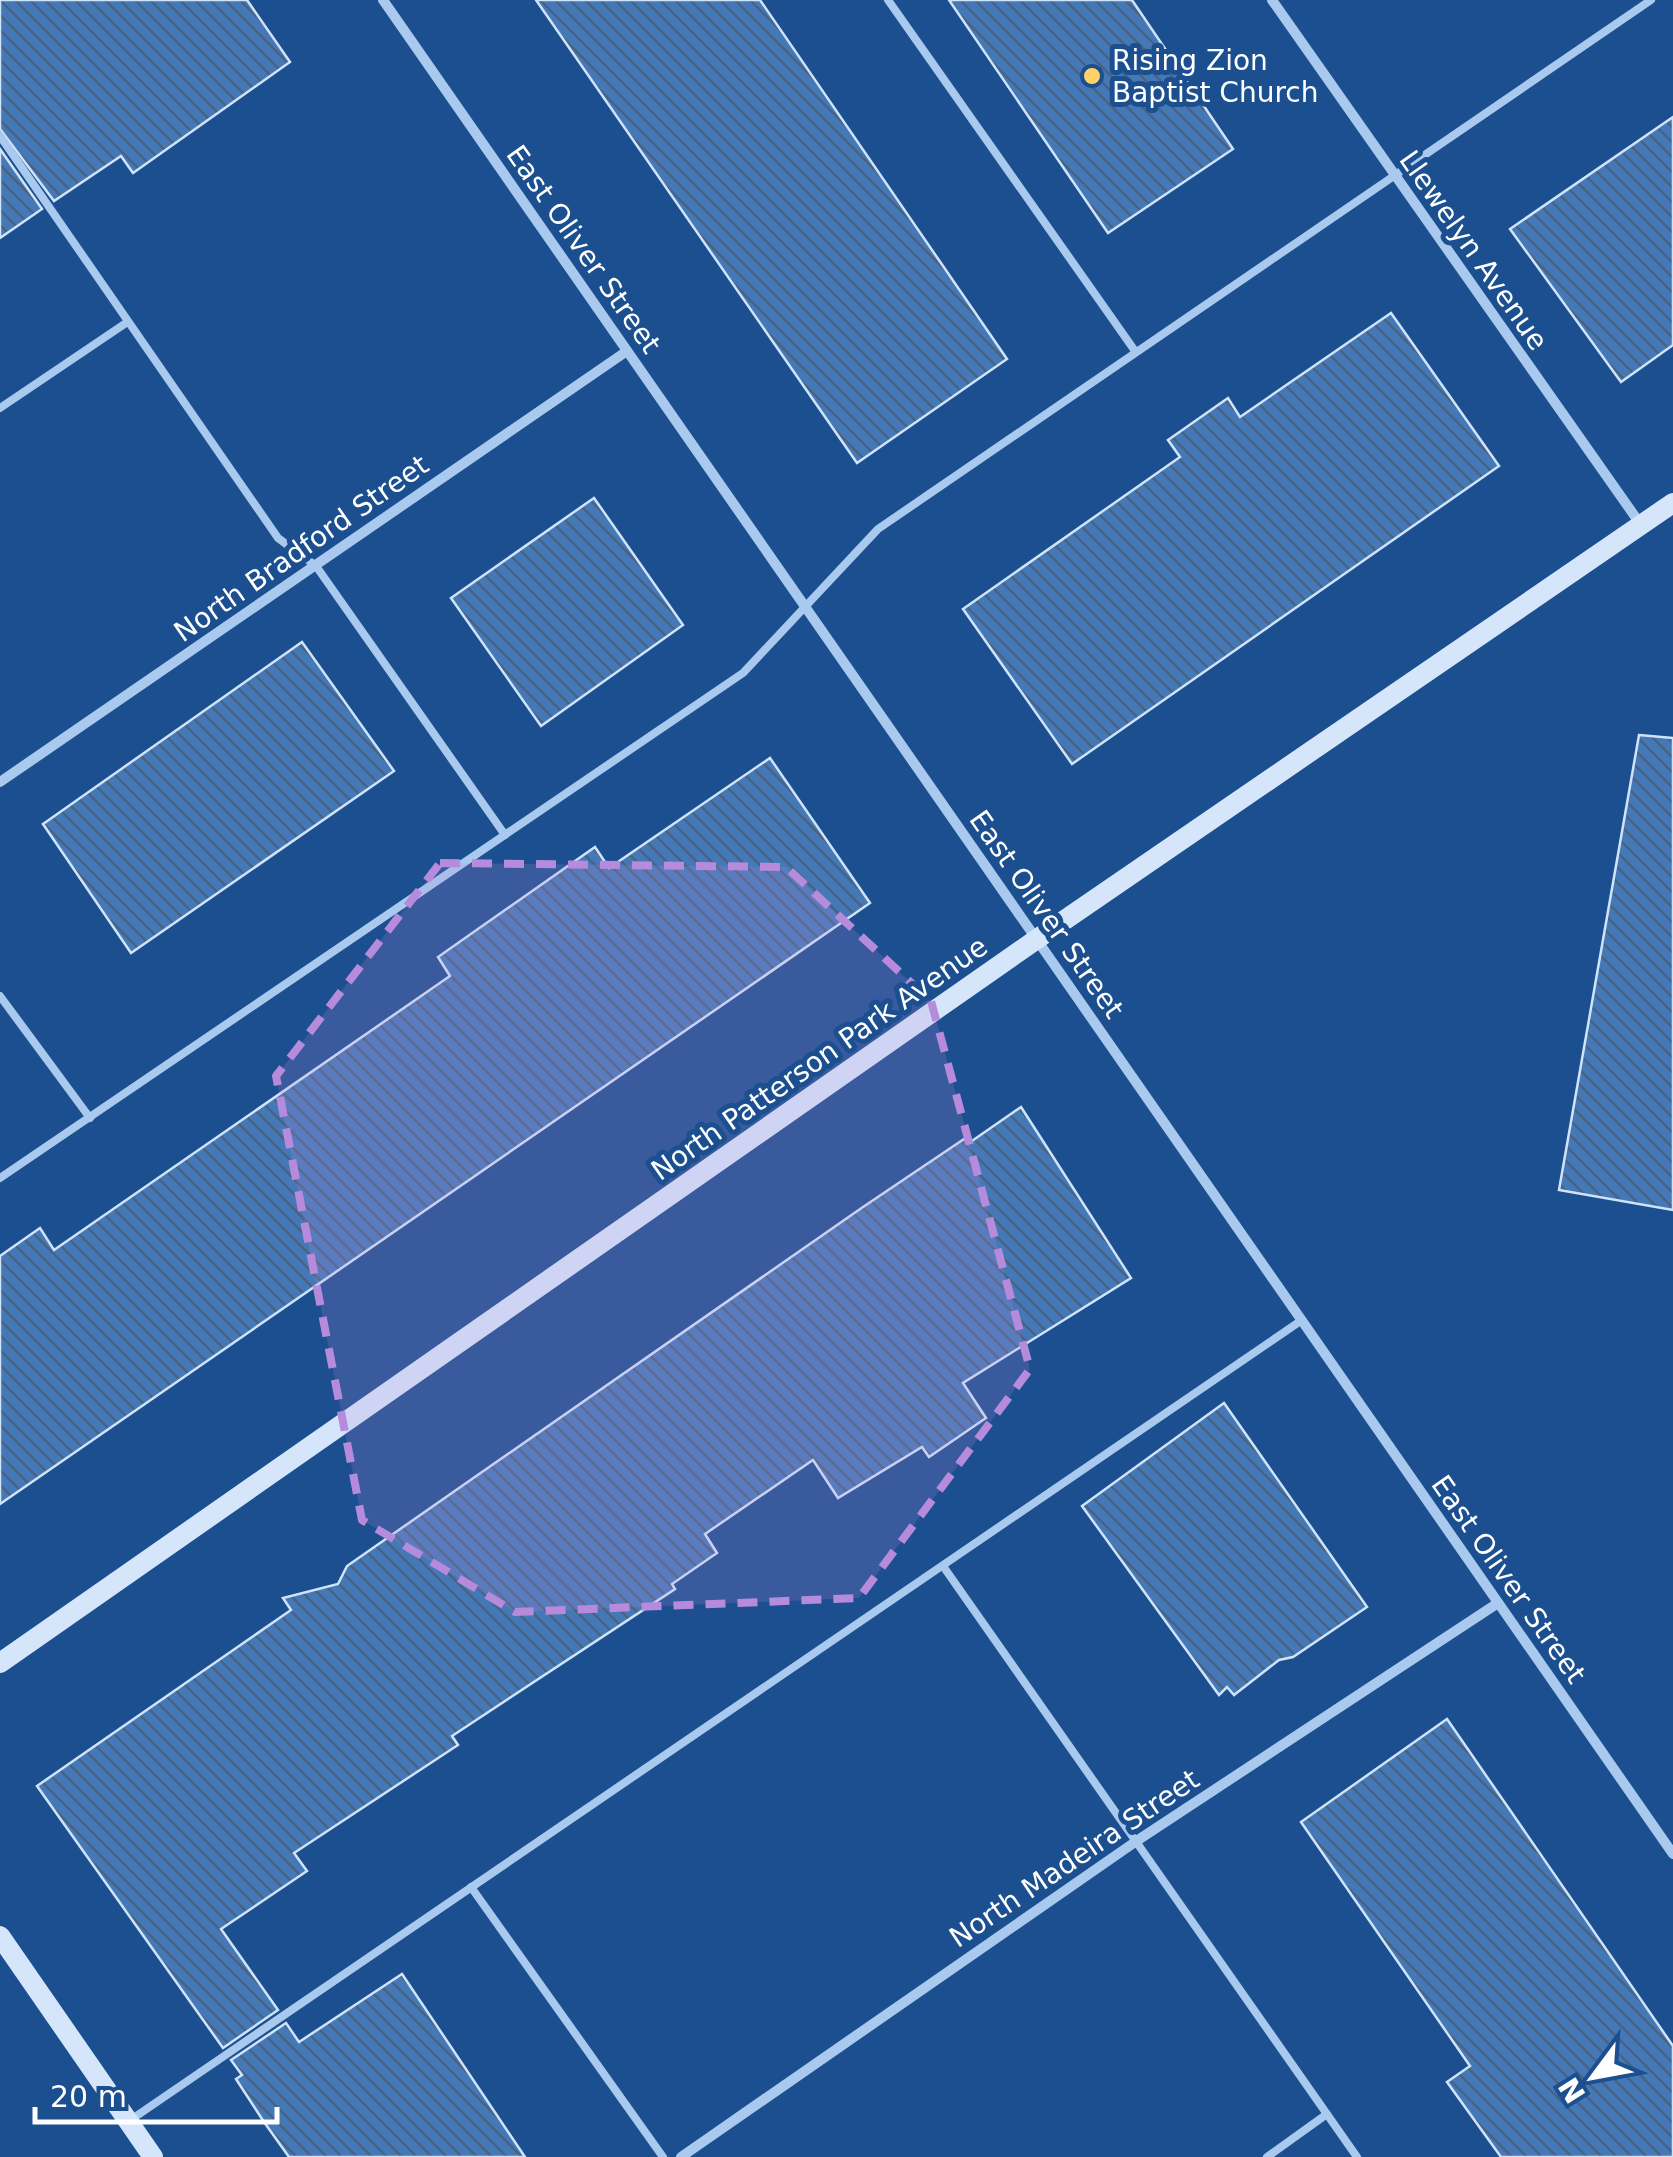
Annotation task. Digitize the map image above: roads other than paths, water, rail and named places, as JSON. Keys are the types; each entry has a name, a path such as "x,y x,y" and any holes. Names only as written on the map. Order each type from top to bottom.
{"street":[{"name":"East Oliver Street","path":"384,0 1673,1854"},
{"name":"Llewelyn Avenue","path":"1272,0 1641,526"},
{"name":"North Bradford Street","path":"0,782 626,351"},
{"name":"North Patterson Park Avenue","path":"0,1663 1037,939 1673,503"},
{"name":"North Madeira Street","path":"680,2157 1138,1840 1498,1602"},
{"path":"0,1936 153,2157"}],"lane":[{"path":"888,0 1135,351"},
{"path":"0,1178 743,673 878,529 1647,1"},
{"path":"0,136 278,538 316,566 505,835"},
{"path":"0,408 126,323"},
{"path":"0,996 90,1118"},
{"path":"128,2122 1302,1320"},
{"path":"943,1566 1357,2157"},
{"path":"472,1888 663,2157"},
{"path":"1267,2157 1327,2114"}],"place":[{"name":"Rising Zion Baptist Church","path":"1092,76"}]}
